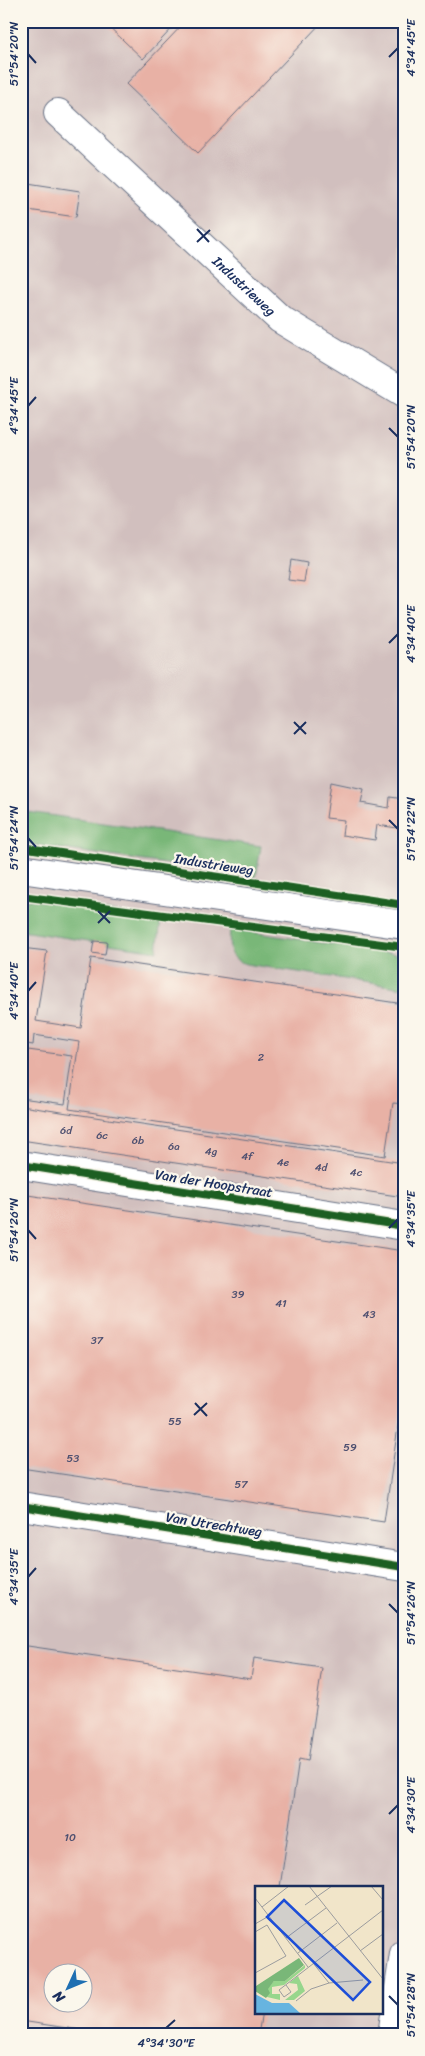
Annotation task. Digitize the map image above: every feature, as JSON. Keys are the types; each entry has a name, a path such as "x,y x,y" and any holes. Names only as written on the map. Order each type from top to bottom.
{"street":[{"name":"Industrieweg","path":"58,113 280,320 404,394"},
{"path":"21,868 404,925"},
{"name":"Van der Hoopstraat","path":"21,1165 404,1226"},
{"name":"Van Utrechtweg","path":"21,1506 404,1567"},
{"path":"392,2035 404,1954"}],"shaded area":[{"path":"21,21 404,21 404,2035 21,2035"}],"green space":[{"path":"21,811 261,846 256,877 21,843"},
{"path":"21,898 161,919 157,951 21,931"},
{"path":"230,929 404,955 404,988 246,964 235,958 230,951"}],"building":[{"path":"103,21 179,21 143,59"},
{"path":"186,21 323,21 198,153 126,84"},
{"path":"21,182 80,191 76,217 21,209"},
{"path":"291,560 307,563 304,582 288,580"},
{"path":"331,782 364,789 361,803 389,808 390,797 404,799 404,829 377,825 375,840 342,835 344,820 326,818"},
{"path":"94,941 107,942 105,955 92,953"},
{"path":"21,948 47,951 36,1021 81,1028 91,958 404,1004 404,1104 393,1103 385,1156 69,1109 79,1042 34,1035 33,1045 21,1043"},
{"path":"28,1050 72,1056 65,1104 21,1098"},
{"path":"21,1106 404,1163 404,1197 21,1140"},
{"path":"21,1194 404,1251 404,1386 384,1522 21,1468"},
{"path":"21,1645 251,1679 254,1658 322,1668 308,1761 299,1759 280,1886 255,1886 255,2014 262,2014 258,2035 114,2035 21,2021"},
{"path":"21,2029 53,2034 53,2035 21,2035"}],"cycle path":[{"path":"21,847 404,905"},
{"path":"21,896 404,947"},
{"path":"21,1165 404,1226"},
{"path":"21,1506 404,1567"}]}
